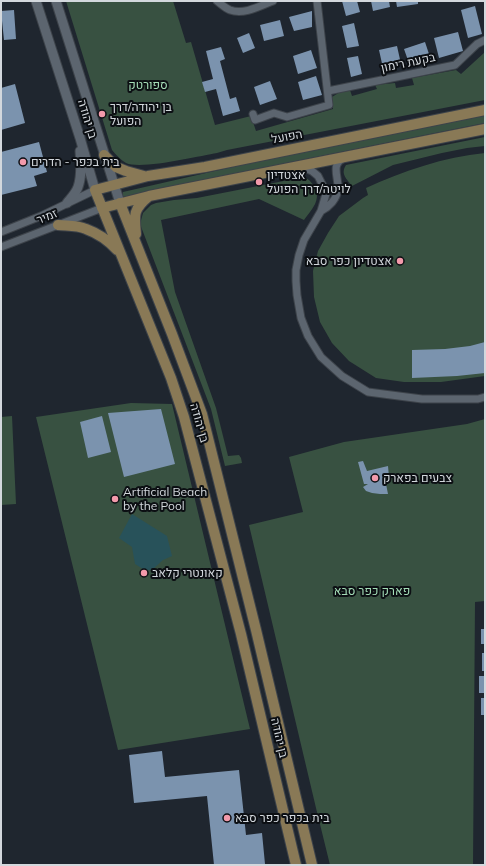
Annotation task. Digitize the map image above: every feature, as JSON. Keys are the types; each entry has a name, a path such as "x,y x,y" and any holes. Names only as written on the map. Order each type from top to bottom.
{"main road":[{"name":"הפועל","path":"95,190 148,176 205,167 485,110"},
{"path":"102,208 149,196 485,129"},
{"path":"104,155 116,167 131,173 148,176"},
{"name":"בן יהודה","path":"95,190 171,378 184,417 241,634 296,865"},
{"path":"137,246 135,217 137,208 141,202 149,196"},
{"name":"בן יהודה","path":"120,203 202,414 256,630 312,865"},
{"path":"58,225 85,229 108,241 121,255"}],"street":[{"name":"בן יהודה","path":"36,1 95,190"},
{"name":"בן יהודה","path":"56,1 113,185 120,203"},
{"path":"217,1 231,10 245,11 273,1"},
{"path":"253,114 255,120 274,113 287,117 329,104 317,1"},
{"name":"בקעת רימון","path":"328,91 455,65 477,44 485,40"},
{"path":"67,203 74,195 78,187 80,176 80,138"},
{"path":"321,211 328,207 337,194 337,163 340,159 347,156"},
{"path":"283,169 305,168 312,171 318,176 324,186 326,194 321,211 304,240 296,270 297,295 301,318 308,336 321,357 342,376 368,392 422,399 485,397"},
{"name":"זמיר","path":"1,232 41,216 95,190"},
{"name":"זמיר","path":"1,246 102,208"}],"green space":[{"name":"ספורטק","path":"66,1 173,1 186,43 191,42 215,125 251,116 256,131 333,109 332,97 340,92 350,90 352,96 377,89 375,85 395,83 396,88 414,85 412,78 456,70 461,74 485,52 485,100 217,153 157,164 133,165 126,163 112,150"},
{"path":"485,115 485,123 123,197 123,192 241,165"},
{"path":"485,137 485,146 442,153 393,165 352,186 344,174 344,168 346,165"},
{"name":"אצטדיון כפר סבא","path":"485,153 485,376 441,382 404,382 376,378 349,361 332,343 320,322 314,297 313,271 318,251 339,216 368,195 366,188 394,176 439,161"},
{"path":"304,177 314,186 317,196 313,208 304,220 259,199 161,220 175,292 216,408 228,456 239,455 241,458 242,463 225,466 211,409 140,224 143,213 151,205 156,203 197,198"},
{"name":"קאונטרי קלאב","path":"131,403 172,404 250,729 118,750 36,417"},
{"path":"12,416 16,504 1,505 1,417"},
{"name":"פארק כפר סבא","path":"485,419 485,601 475,602 473,865 330,865 249,525 303,512 289,457 344,442 467,424"}],"water":[{"path":"132,514 167,536 172,556 163,560 153,569 146,571 135,564 132,547 119,538"}],"building":[{"path":"342,1 357,1 360,12 346,16"},
{"path":"371,1 389,1 390,7 373,11"},
{"path":"396,1 418,1 418,4 397,7"},
{"path":"475,6 482,34 468,38 461,10"},
{"path":"14,10 16,39 4,40 1,11"},
{"path":"312,11 312,27 294,31 289,17"},
{"path":"280,20 284,36 264,41 260,25"},
{"path":"354,23 359,46 347,48 342,26"},
{"path":"458,32 463,51 439,58 434,38"},
{"path":"249,33 255,48 243,53 237,38"},
{"path":"425,42 431,60 410,66 404,49"},
{"path":"397,46 401,64 383,68 379,50"},
{"path":"221,47 225,59 220,61 230,99 236,97 240,111 223,116 216,89 205,92 202,82 213,79 206,51"},
{"path":"311,50 317,68 298,74 293,56"},
{"path":"358,56 362,74 351,77 347,58"},
{"path":"316,76 322,95 303,100 298,82"},
{"path":"270,81 277,99 260,105 254,87"},
{"name":"בית בכפר - הדרים","path":"15,84 25,123 1,130 1,88"},
{"name":"בית בכפר - הדרים","path":"39,142 47,172 34,176 37,186 1,195 1,152"},
{"path":"485,342 485,373 412,378 412,350 445,349 470,346"},
{"path":"161,409 175,464 124,477 108,413"},
{"path":"102,416 111,452 88,458 80,422"},
{"name":"צבעים בפארק","path":"363,461 367,471 388,466 389,477 386,484 388,494 366,491 363,487 368,484 364,484 358,462"},
{"path":"481,629 485,629 485,644 481,644"},
{"path":"482,653 485,653 485,671 482,671"},
{"path":"479,676 485,676 485,693 479,693"},
{"path":"481,698 485,698 485,715 481,715"},
{"name":"בית בכפר כפר סבא","path":"162,751 165,777 239,770 246,835 262,833 265,864 214,865 207,796 134,803 129,755"}],"place":[{"name":"בן יהודה/דרך הפועל","path":"102,114"},
{"name":"בית בכפר - הדרים","path":"23,162"},
{"name":"אצטדיון לויטה/דרך הפועל","path":"259,182"},
{"name":"אצטדיון כפר סבא","path":"400,261"},
{"name":"צבעים בפארק","path":"375,478"},
{"name":"Artificial Beach by the Pool","path":"115,499"},
{"name":"קאונטרי קלאב","path":"144,573"},
{"name":"בית בכפר כפר סבא","path":"227,818"}]}
